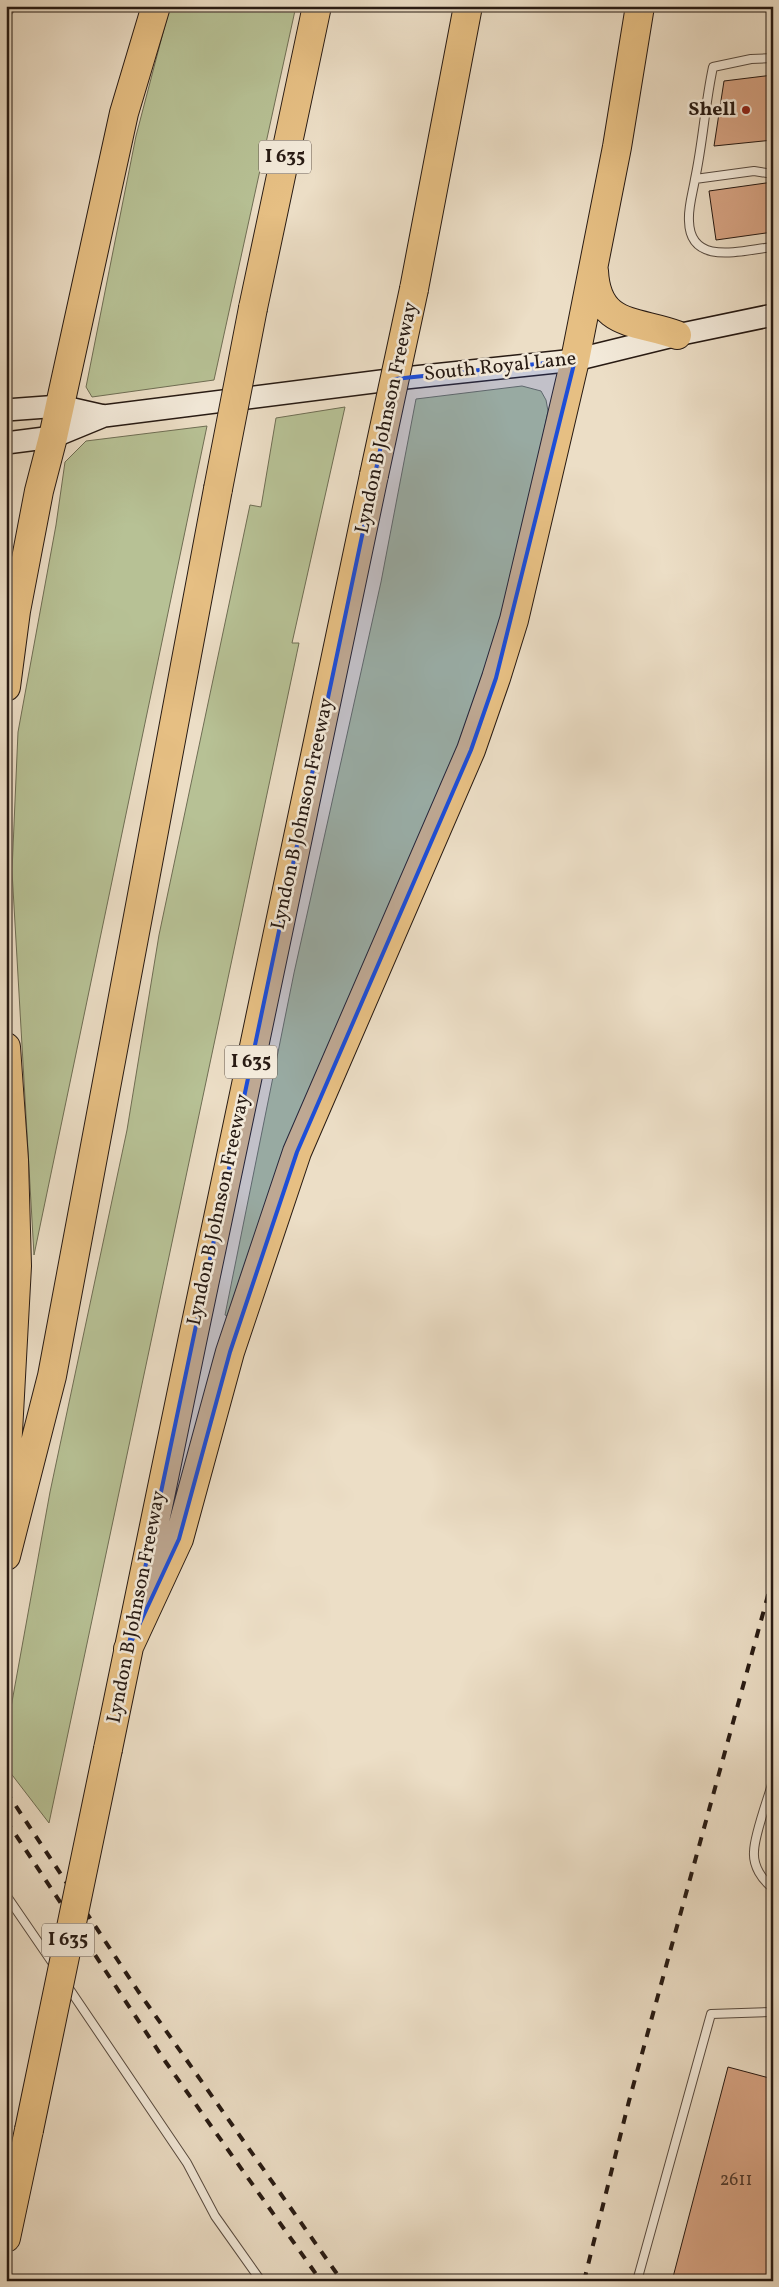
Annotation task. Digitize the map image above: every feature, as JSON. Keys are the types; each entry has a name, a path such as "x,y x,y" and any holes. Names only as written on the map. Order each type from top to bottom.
{"highway":[{"path":"6,687 16,611 39,491 60,406 124,113 156,6"},
{"name":"I 635","path":"6,1556 52,1376 218,489 317,6"},
{"name":"Lyndon B Johnson Freeway","path":"6,2238 414,289 468,6"},
{"path":"128,1649 179,1539 230,1352 296,1152 471,750 496,678 514,620 576,360 617,147 640,6"},
{"path":"594,259 598,293 605,307 623,321 660,329 676,335"},
{"path":"6,1047 14,1160 17,1266 6,1469"}],"main road":[{"name":"South Royal Lane","path":"6,443 53,436 104,416 405,378 576,360 676,335 773,315"},
{"name":"South Royal Lane","path":"6,410 60,406 104,416"}],"lane":[{"path":"773,58 751,59 713,67 706,100 701,150 689,220 691,237 699,248 712,253 773,247"},
{"path":"695,179 754,171 773,174"},
{"path":"773,1780 753,1851 755,1865 767,1883 773,1888"},
{"path":"6,1895 187,2163 215,2216 261,2281"},
{"path":"637,2281 711,2014 773,2012"}],"highlighted area":[{"path":"575,360 496,678 471,750 297,1152 230,1352 179,1539 128,1649 395,379"}],"green space":[{"path":"170,6 296,6 214,380 92,397 86,387 136,136"},
{"path":"522,386 541,391 546,400 548,411 510,599 476,712 233,1318 225,1315 294,973 381,582 416,399"},
{"path":"345,407 292,643 299,643 49,1823 6,1767 6,1735 50,1492 127,1130 159,935 250,505 261,507 276,418"},
{"path":"207,426 34,1255 12,871 18,732 56,525 65,462 86,441"}],"building":[{"name":"Shell","path":"773,75 773,140 714,146 724,81"},
{"path":"773,182 773,232 716,240 709,191"},
{"path":"728,2067 773,2079 773,2281 672,2281"}],"railway":[{"path":"584,2281 629,2101 773,1577"},
{"path":"6,1791 138,1991 342,2281"},
{"path":"6,1820 165,2061 321,2281"}],"place":[{"name":"Shell","path":"746,110"}]}
